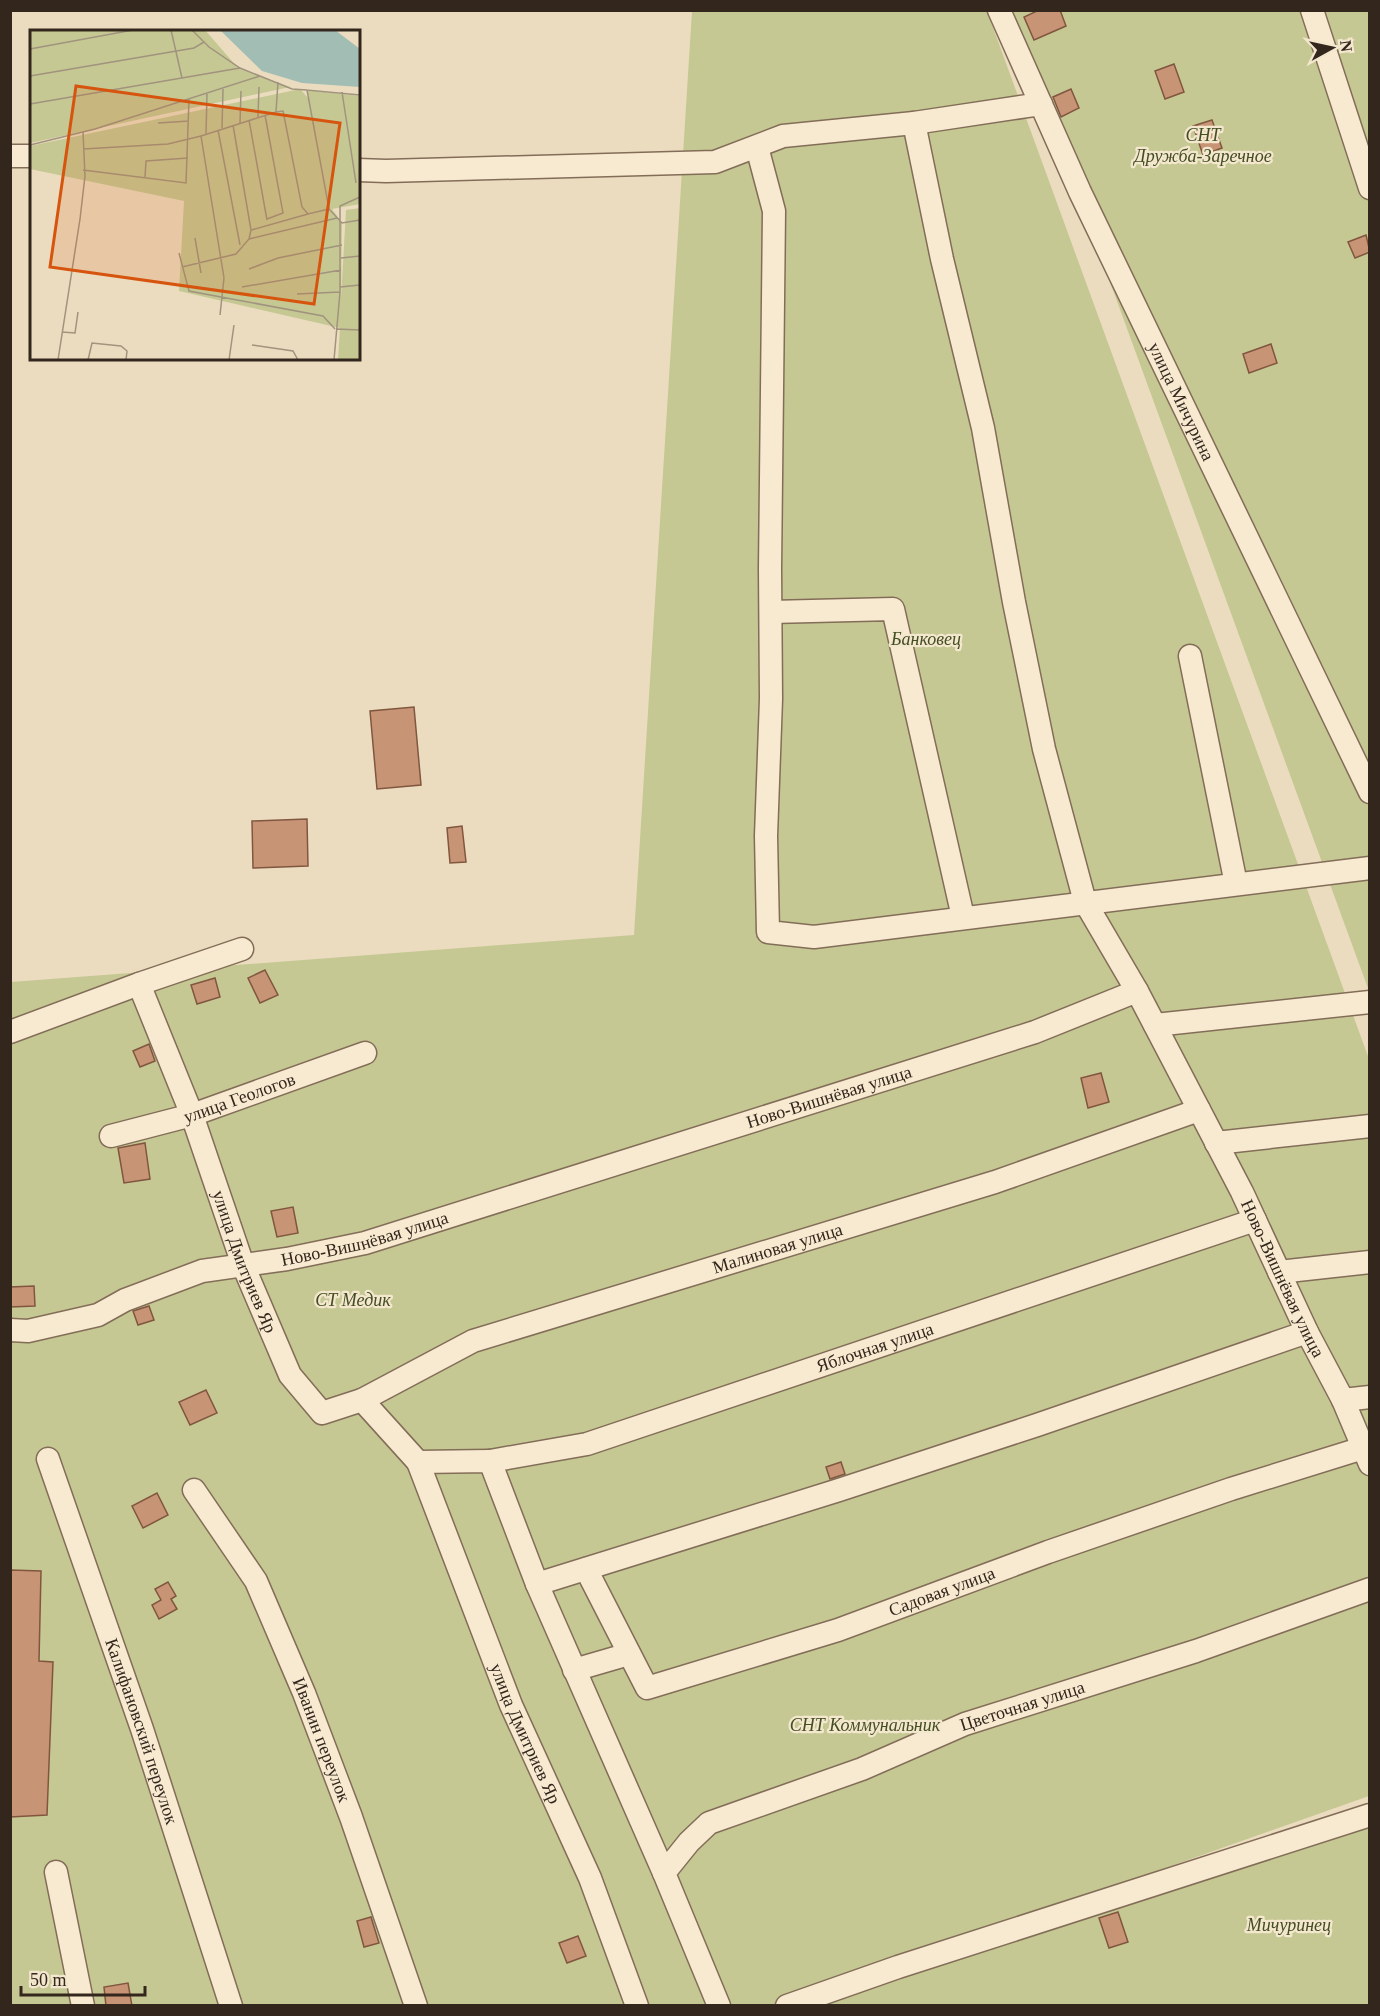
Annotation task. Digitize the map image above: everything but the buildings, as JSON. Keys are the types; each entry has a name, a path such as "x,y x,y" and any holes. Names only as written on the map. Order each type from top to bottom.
{"street":[{"name":"улица Мичурина","path":"999,10 1080,192 1370,792"},
{"path":"1312,10 1370,188"},
{"path":"360,170 715,162 783,136 914,123 1041,104"},
{"path":"914,123 942,259 983,428 1014,602 1044,749 1085,902 1137,991"},
{"path":"757,147 774,211 771,699 766,836 768,932 814,937 1370,868"},
{"path":"10,156 30,156"},
{"path":"771,612 893,609 963,918"},
{"path":"1190,656 1236,884"},
{"path":"10,1032 242,949"},
{"name":"улица Дмитриев Яр","path":"139,984 192,1115 243,1265 290,1376 322,1413 362,1400 418,1462 511,1706 590,1878 637,2006"},
{"name":"Ново-Вишнёвая улица","path":"10,1330 28,1331 98,1315 126,1300 202,1271 365,1243 1035,1032 1137,991 1255,1220 1307,1332 1343,1400 1366,1456"},
{"path":"1155,1024 1370,1002"},
{"name":"улица Геологов","path":"111,1136 192,1115 365,1053"},
{"name":"Малиновая улица","path":"362,1400 473,1341 984,1185 1199,1110"},
{"path":"1216,1143 1370,1126"},
{"name":"Яблочная улица","path":"490,1461 587,1444 1255,1220"},
{"path":"1279,1272 1370,1262"},
{"path":"537,1584 905,1469 1307,1332"},
{"path":"1343,1400 1370,1397"},
{"name":"Садовая улица","path":"586,1569 647,1688 838,1630 1048,1551 1231,1489 1366,1456"},
{"name":"Калифановский переулок","path":"48,1459 142,1730 231,2006"},
{"path":"418,1462 490,1461 537,1584 664,1873 719,2006"},
{"name":"Иванин переулок","path":"194,1490 256,1581 304,1693 351,1817 416,2006"},
{"name":"Цветочная улица","path":"664,1873 689,1842 709,1823 862,1768 964,1724 1196,1651 1370,1589"},
{"path":"574,1670 629,1654"},
{"path":"787,2006 898,1967 1370,1815"},
{"path":"56,1872 83,2006"}],"green space":[{"path":"692,11 987,11 1369,1059 1369,1470 1354,1441 1370,1477 1369,1796 779,2005 11,2006 11,982 634,935"},
{"name":"СНТ Дружба-Заречное","path":"1011,11 1369,11 1369,991"},
{"name":"Мичуринец","path":"1369,1813 1369,2005 784,2005"}],"park label":[{"name":"Банковец","path":"926,639"},
{"name":"СТ Медик","path":"353,1300"},
{"name":"СНТ Коммунальник","path":"865,1725"}]}
